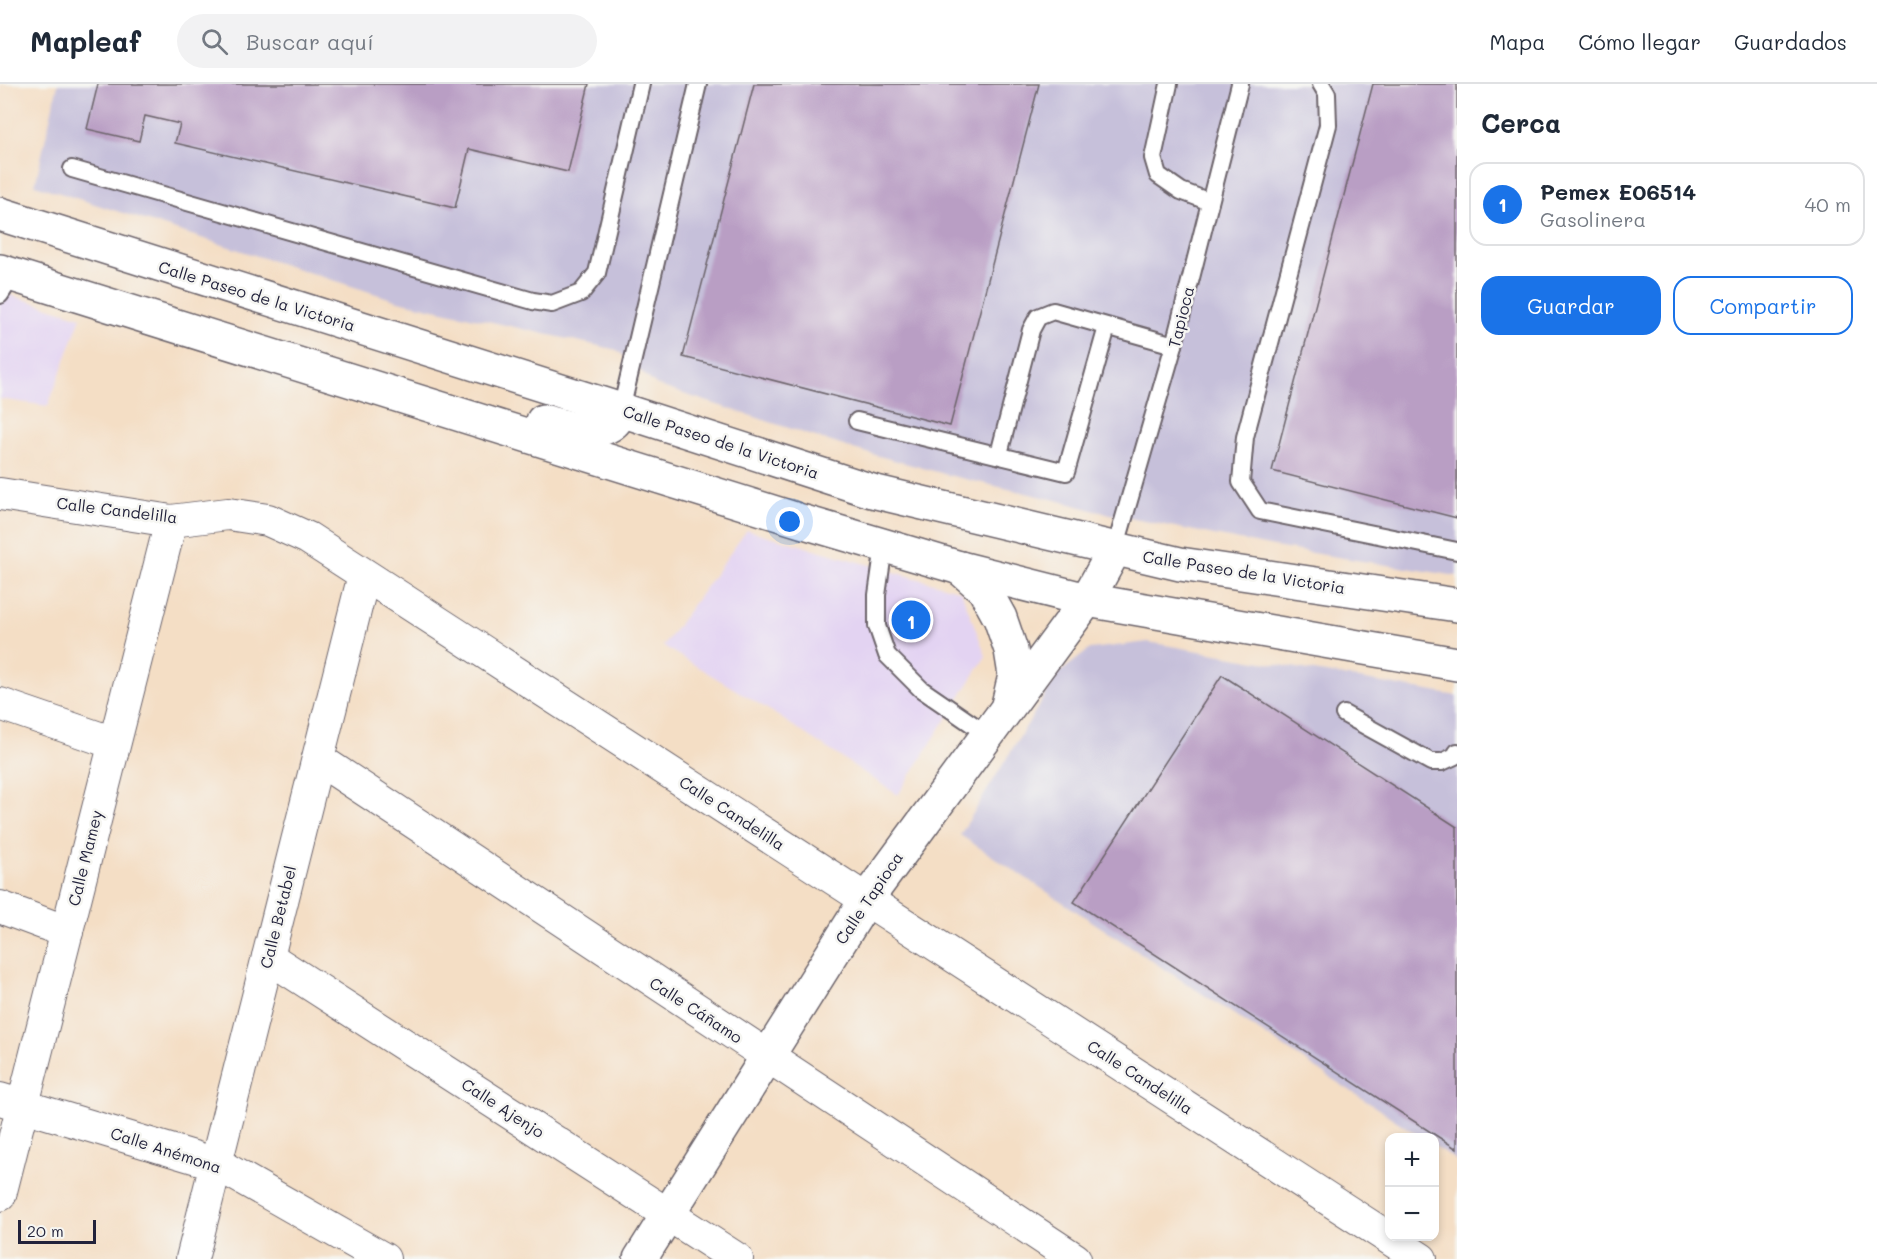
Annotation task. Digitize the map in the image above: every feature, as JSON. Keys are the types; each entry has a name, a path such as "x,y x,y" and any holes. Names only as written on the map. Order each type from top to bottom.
{"main road":[{"name":"Calle Paseo de la Victoria","path":"0,214 872,491 1180,564 1457,605"},
{"path":"0,227 32,234 60,234"},
{"path":"4,281 395,394 960,568 1087,600 1457,664"},
{"path":"395,394 428,392 452,394 574,430 597,430 614,423 621,410"},
{"name":"Calle Tapioca","path":"640,1259 866,900 1087,600 1115,549"},
{"path":"960,568 984,589 1000,618 1011,650 1015,675 1008,705"}],"street":[{"name":"Calle Candelilla","path":"0,494 171,520 228,514 268,520 308,538 1421,1259"},
{"name":"Calle Mamey","path":"0,1195 11,1103 67,932 171,520"},
{"name":"Calle Betabel","path":"192,1259 363,575"},
{"path":"0,704 114,743"},
{"name":"Calle Cáñamo","path":"318,759 1075,1259"},
{"path":"0,907 67,932"},
{"name":"Calle Ajenjo","path":"268,957 737,1259"},
{"name":"Calle Anémona","path":"11,1103 217,1164 384,1259"}],"lane":[{"path":"72,169 533,302 552,304 581,293 597,273 641,84"},
{"path":"621,410 698,84"},
{"path":"1168,84 1153,158 1158,175 1181,192 1210,202"},
{"name":"Tapioca","path":"1115,549 1174,345 1240,84"},
{"path":"1321,84 1327,94 1328,125 1245,437 1241,482 1260,511 1457,551"},
{"path":"999,454 1031,330 1038,318 1053,310 1174,345"},
{"path":"857,421 1066,472 1107,327"},
{"path":"884,546 877,595 877,626 887,655 921,689 988,735"},
{"path":"1344,714 1431,762 1442,762 1455,756 1457,752"}],"shaded area":[{"path":"58,84 1457,84 1457,576 1274,547 1100,512 853,449 656,385 617,350 398,301 35,185"},
{"path":"0,292 81,317 48,406 0,399"},
{"path":"747,530 961,591 986,656 898,795 766,708 663,646"},
{"path":"1148,642 1457,696 1457,1161 1439,1149 1439,1133 1415,1133 960,835 1058,674 1090,649"}],"building":[{"path":"98,84 589,84 568,172 469,149 455,208 175,143 180,124 145,116 139,141 87,129"},
{"path":"754,84 1039,84 950,426 683,357"},
{"path":"1373,84 1457,84 1457,518 1272,471"},
{"path":"1222,675 1457,827 1457,1149 1439,1137 1439,1133 1432,1133 1074,902"}],"place":[{"name":"Pemex E06514","path":"911,620"}]}
